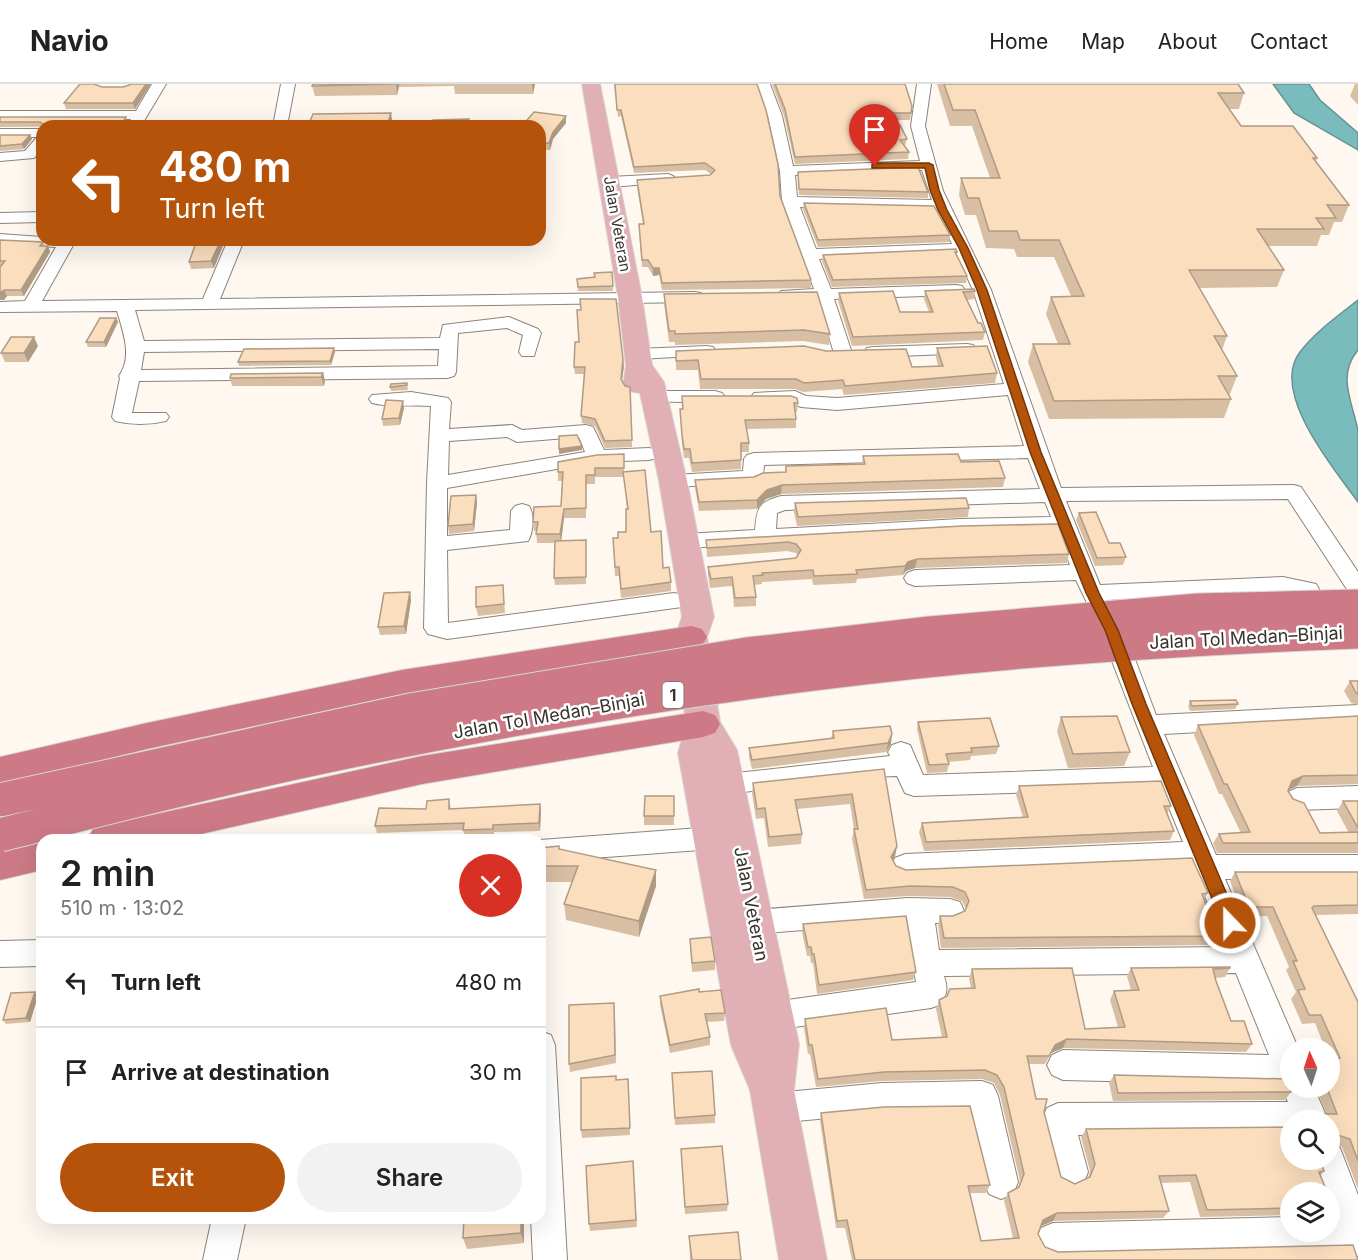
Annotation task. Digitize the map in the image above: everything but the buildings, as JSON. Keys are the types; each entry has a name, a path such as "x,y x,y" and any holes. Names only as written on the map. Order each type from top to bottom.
{"highway":[{"name":"Jalan Tol Medan–Binjai","path":"0,800 410,710 747,654 930,633 1198,610 1358,606"},
{"name":"Jalan Tol Medan–Binjai","path":"0,835 153,797 408,740 752,683 935,660 1217,637 1358,632"},
{"path":"0,771 147,736 402,682 691,638"},
{"path":"133,834 422,770 703,724"},
{"path":"0,864 36,855"}],"main road":[{"name":"Jalan Veteran","path":"591,84 630,297 638,360 635,384 674,601 678,620 691,638"},
{"name":"Jalan Veteran","path":"638,360 651,382 673,481 695,559 698,617 691,638 703,724 696,753 752,1045 773,1099 803,1260"},
{"name":"Jalan Veteran","path":"703,724 720,750 773,1016 778,1044 773,1099"}],"street":[{"path":"101,87 132,84"},
{"path":"139,120 159,84"},
{"path":"281,120 288,84"},
{"path":"763,84 775,116 787,171 790,202 824,293 834,353 1000,347"},
{"path":"924,84 926,89 913,126 929,165 941,205 964,248 982,290 1036,452 1089,583 1112,630 1280,1044"},
{"path":"0,115 115,120"},
{"path":"0,133 36,133"},
{"path":"0,157 29,155 36,147"},
{"path":"787,171 929,165"},
{"path":"610,182 682,178"},
{"path":"790,202 941,205"},
{"path":"0,218 36,217"},
{"path":"0,239 36,241"},
{"path":"30,307 65,246"},
{"path":"210,303 234,246"},
{"path":"810,254 964,248"},
{"path":"767,295 982,290"},
{"path":"2,310 30,307 210,303 709,297"},
{"path":"446,301 447,372 441,402 437,483 436,628 447,631 674,601"},
{"path":"125,306 136,347 128,376 122,417 131,419 159,417"},
{"path":"136,347 448,336 509,322 532,333 528,352"},
{"path":"638,360 720,351"},
{"path":"128,376 447,372"},
{"path":"654,397 795,397 801,401 837,404 1014,389"},
{"path":"379,399 411,398 441,402"},
{"path":"439,436 512,431 517,436 523,451 548,463"},
{"path":"517,436 586,431 597,456"},
{"path":"673,481 753,477 754,459 1036,452"},
{"path":"437,483 597,456 649,454"},
{"path":"765,536 767,510 781,503 1053,495 1294,492 1358,589"},
{"path":"437,544 520,536 522,511"},
{"path":"695,559 765,536 960,526 1066,524"},
{"path":"915,578 1283,585 1308,589"},
{"path":"1149,725 1358,714"},
{"path":"727,784 846,769 903,759 914,786 1170,777"},
{"path":"1297,799 1358,797"},
{"path":"546,851 713,838"},
{"path":"905,866 1205,860 1358,867"},
{"path":"773,1016 931,994 933,989 926,963 919,911"},
{"path":"754,922 950,911"},
{"path":"0,954 36,953"},
{"path":"926,963 1246,960"},
{"path":"1063,1065 1280,1069"},
{"path":"773,1099 982,1096 1001,1182"},
{"path":"1071,1172 1058,1119 1280,1119"},
{"path":"1053,1240 1357,1236 1351,1199 1334,1170"},
{"path":"546,1174 550,1260"},
{"path":"220,1260 228,1224"}],"water":[{"path":"1273,84 1309,84 1320,100 1358,133 1358,150 1294,113"},
{"path":"1358,300 1358,350 1351,360 1347,380 1358,431 1358,502 1321,451 1309,430 1299,409 1293,388 1293,369 1300,352 1313,338"}],"route":[{"path":"875,166 929,165 943,210 964,248 982,290 1036,452 1092,593 1112,630 1139,704 1230,923"}]}
